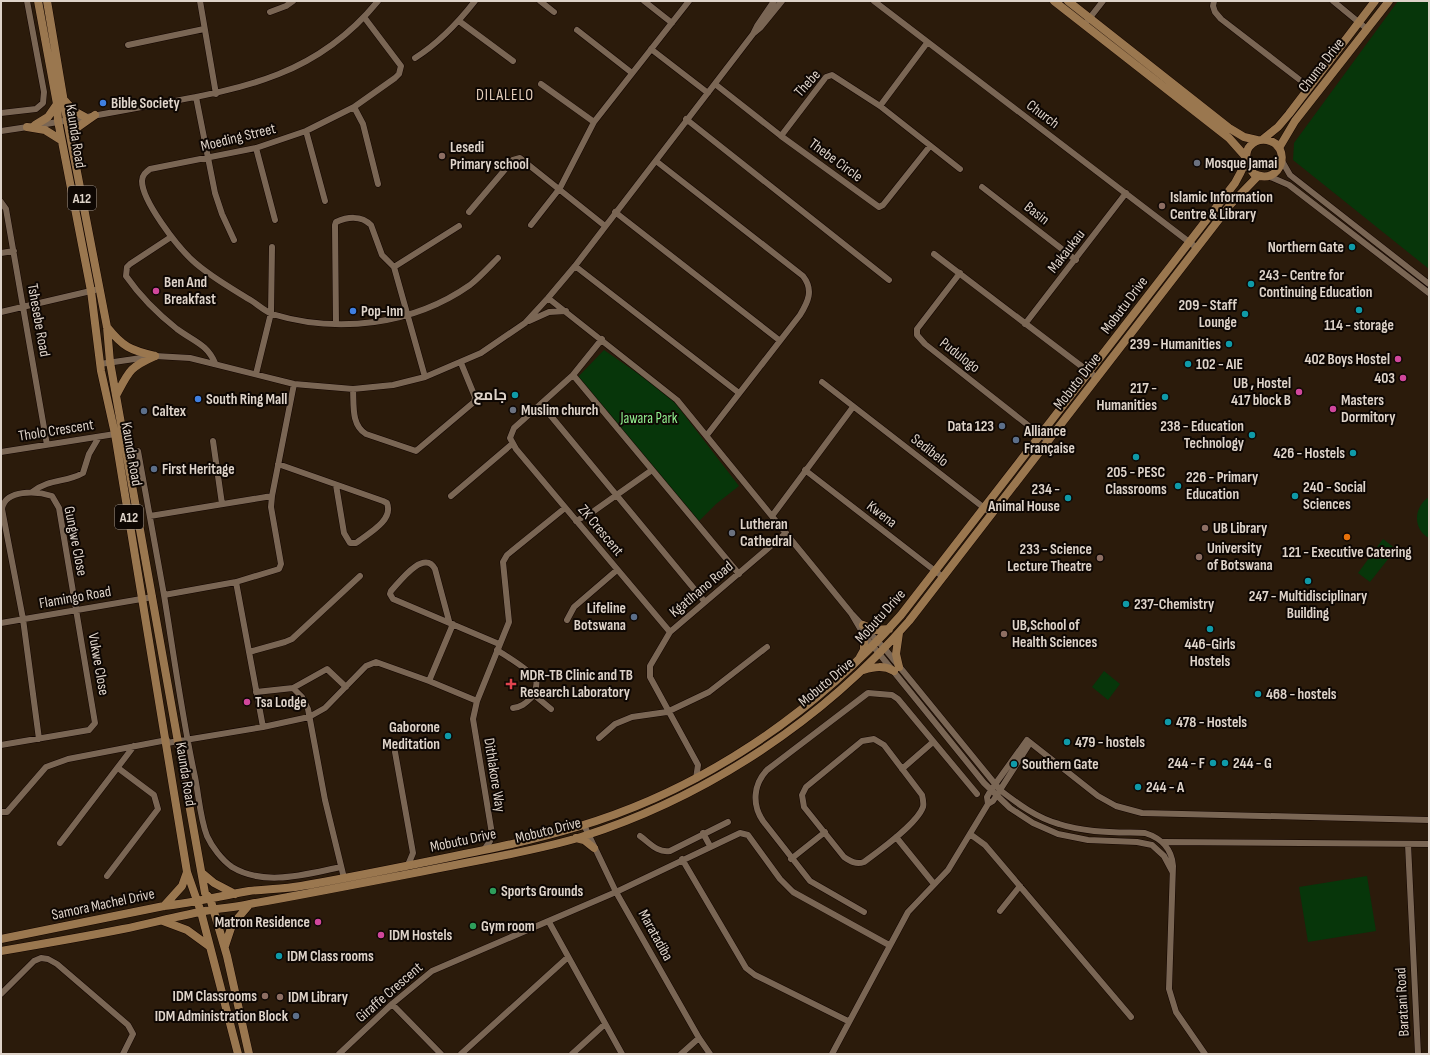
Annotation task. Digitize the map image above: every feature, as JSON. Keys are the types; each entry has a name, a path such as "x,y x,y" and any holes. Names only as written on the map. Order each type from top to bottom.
{"main road":[{"name":"Kaunda Road","path":"38,1 57,104 61,140 95,290 107,327 110,362 117,394"},
{"name":"Kaunda Road","path":"47,1 65,100 95,290 100,364 115,434 167,741 187,872 196,902 201,912"},
{"path":"1054,1 1229,138 1245,159 1250,171 1258,176 1268,176 1277,171 1282,161 1279,148 1269,140 1244,137 1229,128 1068,1"},
{"name":"Chuma Drive","path":"1260,140 1278,127 1375,1"},
{"name":"Chuma Drive","path":"1279,148 1295,121 1366,28 1389,1"},
{"path":"65,100 74,111 85,117"},
{"path":"31,126 48,117 57,104"},
{"path":"71,137 78,127 95,115"},
{"path":"31,126 45,130 61,140"},
{"path":"1245,159 1249,146 1260,140"},
{"name":"Mobutu Drive","path":"210,898 299,886 344,878 503,846 584,825 639,806 696,779 743,751 783,723 839,680 876,644 988,511 1045,438 1089,373 1235,183 1245,159"},
{"name":"Mobuto Drive","path":"1045,438 1097,378 1239,195 1258,176"},
{"path":"107,327 115,338 130,349 155,356"},
{"path":"117,394 129,371 136,365 155,356"},
{"name":"A12","path":"117,394 177,742"},
{"name":"Mobuto Drive","path":"213,909 249,905 478,860 588,835 657,807 705,784 749,758 792,729 882,651 943,578 988,511"},
{"path":"864,625 875,630 889,629"},
{"path":"861,670 879,666 897,669 896,648 899,632"},
{"path":"858,661 864,650 864,635"},
{"name":"Kaunda Road","path":"177,742 205,893 210,898"},
{"path":"576,838 584,840 594,848 596,839 601,830"},
{"path":"164,906 182,886 187,872"},
{"path":"202,873 214,883 235,894"},
{"name":"A12","path":"210,898 228,956 249,1054"},
{"name":"Samora Machel Drive","path":"1,939 164,906 196,902 210,898"},
{"path":"228,956 225,949 230,930 234,922 249,905"},
{"path":"201,912 213,909"},
{"name":"A12","path":"201,912 238,1054"},
{"name":"Samora Machel Drive","path":"1,952 201,912"},
{"path":"162,921 187,930 209,946"}],"street":[{"path":"1,113 36,110 43,103 44,92 27,1"},
{"path":"200,1 216,94"},
{"path":"270,12 286,6 293,1"},
{"path":"415,58 431,48 460,21 475,1"},
{"path":"540,1 554,12"},
{"path":"644,1 672,23"},
{"path":"531,225 560,188 594,122 689,1"},
{"path":"753,34 756,26 774,1"},
{"path":"525,323 575,266 753,34 760,28 782,1"},
{"name":"Church","path":"874,1 1198,248"},
{"path":"1085,24 1103,1"},
{"path":"1214,1 1213,6 1215,12 1221,18 1309,87"},
{"path":"1333,1 1366,28"},
{"path":"1,131 216,94 264,81 296,68 336,42 364,17 377,2"},
{"name":"Moeding Street","path":"271,314 209,274 192,260 171,237 146,198 142,180 145,173 157,167 208,159 256,148 306,131 354,107 394,78 399,74 401,66 364,17"},
{"path":"460,21 513,61"},
{"path":"128,45 204,29"},
{"path":"577,30 632,73"},
{"path":"880,106 927,42"},
{"path":"651,49 708,93"},
{"name":"Thebe","path":"781,136 828,76 835,76 880,106 960,169"},
{"path":"541,84 594,122"},
{"name":"Thebe Circle","path":"715,84 781,136 879,207 883,205 930,146"},
{"path":"196,97 218,201 234,240"},
{"path":"354,107 363,124 378,184"},
{"path":"686,120 890,280"},
{"path":"306,131 325,201"},
{"path":"256,148 275,220"},
{"path":"469,212 516,158 523,159 605,226"},
{"path":"656,161 806,280 809,290 808,302 800,315 779,340 707,435"},
{"path":"1282,161 1290,176 1429,284"},
{"path":"1268,176 1289,185 1429,293"},
{"name":"Basin","path":"982,187 1076,260"},
{"name":"Makaukau","path":"1025,324 1076,260 1126,193"},
{"name":"Tshesebe Road","path":"1,202 6,209 14,251 47,445"},
{"path":"615,212 779,340"},
{"path":"336,324 336,222 356,217 367,221 382,255 394,267 425,377"},
{"path":"394,267 459,226"},
{"path":"171,237 130,264 127,267 126,276 135,289 161,316 206,348 215,364"},
{"path":"256,374 271,314 272,247"},
{"path":"1,253 14,251"},
{"path":"934,254 1097,378"},
{"path":"271,314 314,322 336,324 379,323 408,316 437,304 470,284 498,258"},
{"path":"575,266 739,393"},
{"name":"Pudulogo","path":"960,273 917,329 917,335 925,344 1045,438"},
{"path":"1,312 95,290"},
{"path":"554,291 559,303 566,311"},
{"path":"548,298 673,396 707,435 851,613 864,625 876,644 1000,790 1023,807 1058,824 1084,830 1145,833 1163,842 1429,844"},
{"path":"100,364 155,356 190,358 294,384 352,389 393,385 425,377 460,363 482,353 525,323 549,312 566,311"},
{"path":"451,496 512,444 510,433 514,428 573,375 602,339"},
{"path":"352,389 355,423 359,429 366,434 416,450 474,402 475,397 460,363"},
{"path":"573,375 739,574"},
{"name":"Sedibelo","path":"822,382 988,511"},
{"path":"164,595 236,582 279,569 281,566 272,507 272,496 294,384"},
{"path":"541,404 705,602"},
{"path":"772,516 853,407"},
{"name":"Tholo Crescent","path":"1,452 115,434"},
{"path":"1,745 39,739 23,619 2,508 3,503 8,498 22,493 32,492 40,485 60,479 77,477 83,473 89,454 99,436"},
{"path":"213,441 222,504"},
{"name":"ZK Crescent","path":"512,444 670,632"},
{"path":"138,450 202,820 208,838 221,858 231,866 244,873 268,877 294,877 341,867"},
{"path":"278,464 383,501 388,505 388,513 385,519 356,543 350,543 344,533 336,485"},
{"path":"576,521 594,511 652,470"},
{"name":"Kwena","path":"806,470 943,578"},
{"name":"Gungwe Close","path":"32,492 52,496 59,508 76,610"},
{"path":"150,516 272,496"},
{"name":"Dithlakore Way","path":"484,850 490,841 492,834 473,718 477,701 509,622 503,562 505,558 565,508"},
{"name":"Kgatlhano Road","path":"667,712 649,672 650,666 670,632 786,533"},
{"path":"429,681 451,623 435,569 430,563 425,562 417,565 391,591 390,594 393,599 451,623 498,647 534,676 537,683 533,694 524,705 512,708"},
{"path":"567,620 574,607 617,570"},
{"path":"249,652 292,639 360,576"},
{"path":"236,582 263,727"},
{"name":"Flamingo Road","path":"1,623 153,597"},
{"name":"Vukwe Close","path":"39,739 90,730 94,727 95,723 76,610"},
{"path":"851,613 864,635 876,644"},
{"path":"599,738 615,724 632,717 667,712 709,692 767,647"},
{"path":"1,812 7,812 12,808 46,767 68,759 167,741 188,741 309,717 325,708 366,666 376,662 429,681 477,701"},
{"path":"256,692 293,688 327,669 346,687"},
{"path":"897,669 991,790 1010,808 1033,823 1058,834 1088,840 1137,842 1152,845 1164,856 1173,872"},
{"path":"293,688 306,704 325,800 344,878"},
{"path":"864,912 810,881 791,859 757,813 755,796 757,787 767,770 869,693 892,695 896,697 977,794"},
{"path":"533,694 551,709"},
{"path":"667,712 698,765 696,779"},
{"path":"869,739 874,739 884,745 902,769 922,795 924,804 920,813 896,837 864,862 860,864 849,861 844,857 804,807 802,795 806,787 862,741 869,739"},
{"path":"988,804 987,797 991,790 1028,741"},
{"path":"832,1054 848,1021 912,905 953,863 988,804 993,801 1000,790 1028,741"},
{"path":"1028,741 1098,796 1116,806 1142,813 1429,820"},
{"path":"902,769 933,742"},
{"path":"60,843 134,746"},
{"path":"395,752 413,853 408,865"},
{"path":"698,765 711,770"},
{"path":"107,876 158,808 154,795 118,768"},
{"path":"640,836 659,851 670,851 703,833 728,822"},
{"name":"Maratadiba","path":"584,825 616,892 699,1038 710,1054"},
{"path":"791,859 825,832"},
{"path":"703,833 710,846"},
{"name":"Giraffe Crescent","path":"339,1054 392,1004 432,971 616,892 682,859 740,833 746,833 780,879 793,892 889,945"},
{"path":"492,834 497,842 503,846"},
{"path":"970,834 985,845 1132,1017"},
{"path":"896,837 934,884"},
{"path":"1163,842 1173,862 1169,989 1176,1012 1205,1054"},
{"name":"Baratani Road","path":"1408,844 1418,1054"},
{"path":"413,853 425,862"},
{"path":"682,859 746,968 756,975 848,1021"},
{"path":"1000,911 1020,886"},
{"path":"549,922 567,958 622,1054"},
{"path":"1,994 34,961 41,958 48,959 65,970 128,1025 133,1034 123,1054"},
{"path":"461,1054 567,958"},
{"path":"392,1004 441,1054"},
{"path":"572,1054 605,1024"},
{"path":"681,1054 699,1038"}],"green space":[{"path":"1398,1 1429,1 1429,269 1293,160 1294,143"},
{"name":"Jawara Park","path":"604,350 669,395 739,486 716,504 697,523 577,378"},
{"path":"1429,497 1429,538 1420,529 1417,518 1420,506"},
{"path":"1383,539 1396,549 1370,582 1358,573"},
{"path":"1104,671 1120,684 1108,700 1092,687"},
{"path":"1367,876 1376,931 1308,942 1299,887"}],"place":[{"name":"Bible Society","path":"103,103"},
{"name":"Lesedi Primary school","path":"442,156"},
{"name":"Mosque Jamai","path":"1197,163"},
{"name":"Islamic Information Centre & Library","path":"1162,206"},
{"name":"Northern Gate","path":"1352,247"},
{"name":"243 - Centre for Continuing Education","path":"1251,284"},
{"name":"Ben And Breakfast","path":"156,291"},
{"name":"114 - storage","path":"1359,310"},
{"name":"Pop-Inn","path":"353,311"},
{"name":"209 - Staff Lounge","path":"1245,314"},
{"name":"239 - Humanities","path":"1229,344"},
{"name":"402 Boys Hostel","path":"1398,359"},
{"name":"102 - AIE","path":"1188,364"},
{"name":"403","path":"1403,378"},
{"name":"UB , Hostel 417 block B","path":"1299,392"},
{"name":"جامع","path":"515,395"},
{"name":"217 - Humanities","path":"1165,397"},
{"name":"South Ring Mall","path":"198,399"},
{"name":"Masters Dormitory","path":"1333,409"},
{"name":"Muslim church","path":"513,410"},
{"name":"Caltex","path":"144,411"},
{"name":"Data 123","path":"1002,426"},
{"name":"238 - Education Technology","path":"1252,435"},
{"name":"Alliance Française","path":"1016,440"},
{"name":"426 - Hostels","path":"1353,453"},
{"name":"205 - PESC Classrooms","path":"1136,457"},
{"name":"First Heritage","path":"154,469"},
{"name":"226 - Primary Education","path":"1178,486"},
{"name":"240 - Social Sciences","path":"1295,496"},
{"name":"234 - Animal House","path":"1068,498"},
{"name":"UB Library","path":"1205,528"},
{"name":"Lutheran Cathedral","path":"732,533"},
{"name":"121 - Executive Catering","path":"1347,537"},
{"name":"University of Botswana","path":"1199,557"},
{"name":"233 - Science Lecture Theatre","path":"1100,558"},
{"name":"247 - Multidisciplinary Building","path":"1308,581"},
{"name":"237-Chemistry","path":"1126,604"},
{"name":"Lifeline Botswana","path":"634,617"},
{"name":"446-Girls Hostels","path":"1210,629"},
{"name":"UB,School of Health Sciences","path":"1004,634"},
{"name":"MDR-TB Clinic and TB Research Laboratory","path":"511,684"},
{"name":"468 - hostels","path":"1258,694"},
{"name":"Tsa Lodge","path":"247,702"},
{"name":"478 - Hostels","path":"1168,722"},
{"name":"Gaborone Meditation","path":"448,736"},
{"name":"479 - hostels","path":"1067,742"},
{"name":"244 - F","path":"1213,763"},
{"name":"244 - G","path":"1225,763"},
{"name":"Southern Gate","path":"1014,764"},
{"name":"244 - A","path":"1138,787"},
{"name":"Sports Grounds","path":"493,891"},
{"name":"Matron Residence","path":"318,922"},
{"name":"Gym room","path":"473,926"},
{"name":"IDM Hostels","path":"381,935"},
{"name":"IDM Class rooms","path":"279,956"},
{"name":"IDM Classrooms","path":"265,996"},
{"name":"IDM Library","path":"280,997"},
{"name":"IDM Administration Block","path":"296,1016"}],"district":[{"name":"DILALELO","path":"505,94"}]}
